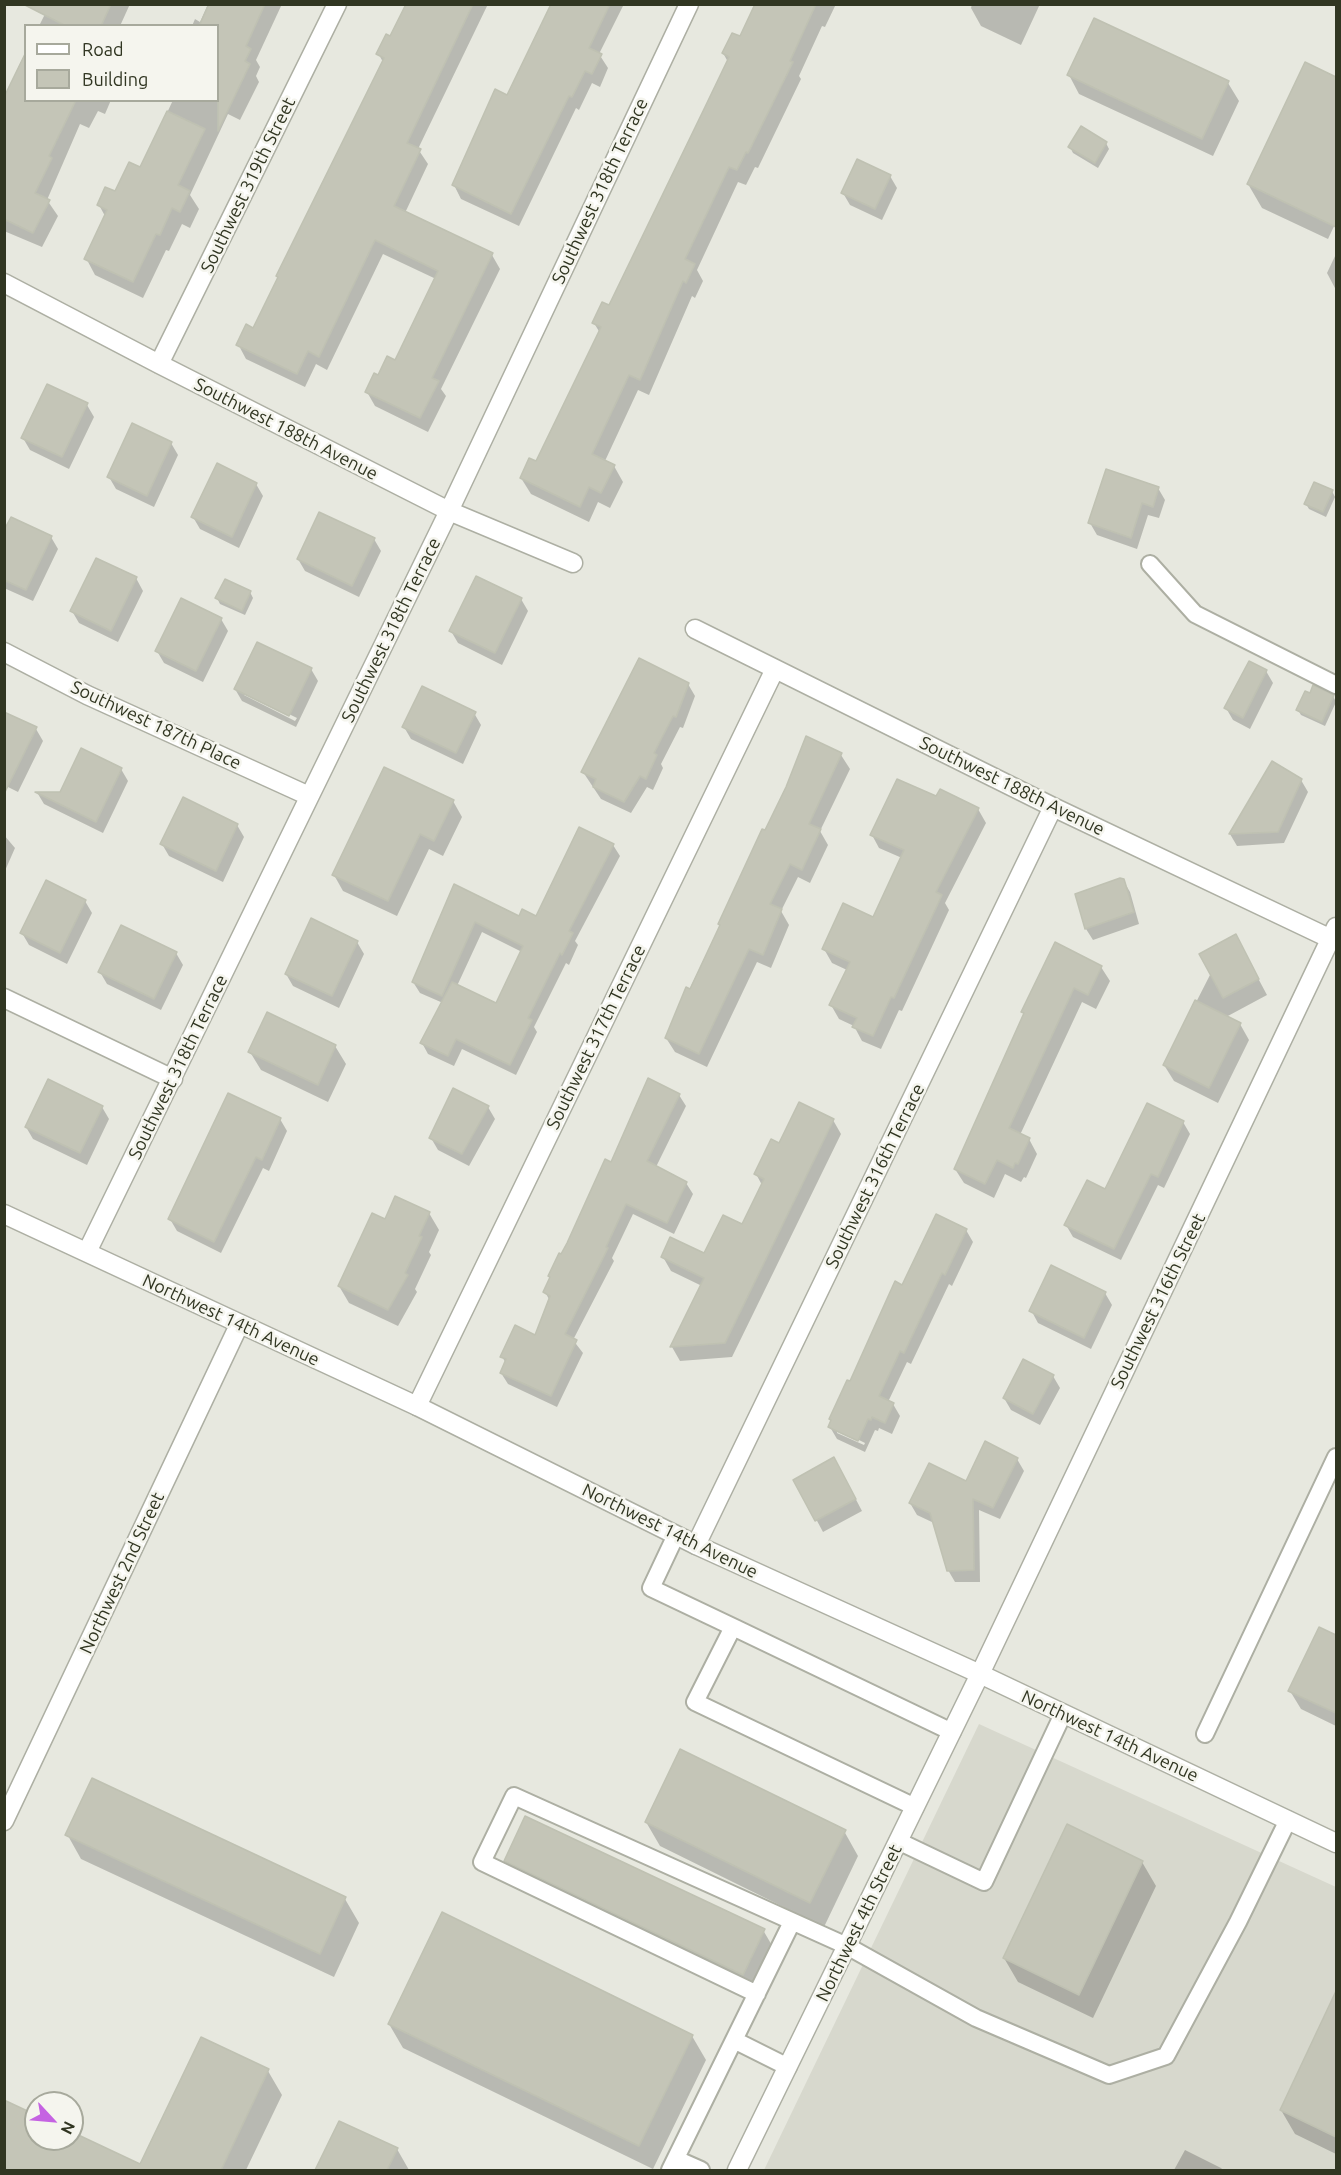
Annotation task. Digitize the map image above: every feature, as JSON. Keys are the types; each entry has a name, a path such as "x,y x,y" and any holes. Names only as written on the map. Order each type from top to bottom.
{"street":[{"name":"Southwest 319th Street","path":"159,364 337,4"},
{"name":"Southwest 318th Terrace","path":"87,1252 449,511 689,4"},
{"name":"Southwest 188th Avenue","path":"4,283 449,511 573,563"},
{"name":"Southwest 188th Avenue","path":"694,629 1053,807 1334,933"},
{"name":"Southwest 187th Place","path":"4,652 87,695 309,796"},
{"name":"Southwest 317th Terrace","path":"417,1406 775,669"},
{"name":"Southwest 316th Terrace","path":"696,1545 1053,807"},
{"name":"Southwest 316th Street","path":"980,1674 1334,933"},
{"path":"4,998 173,1079"},
{"name":"Northwest 14th Avenue","path":"4,1214 417,1406 696,1545 980,1674 1336,1843"},
{"name":"Northwest 2nd Street","path":"4,1821 239,1325"},
{"name":"Northwest 4th Street","path":"737,2170 980,1674"}],"lane":[{"path":"1150,564 1195,614 1336,685"},
{"path":"1205,1734 1336,1457"},
{"path":"676,1535 651,1588 952,1732"},
{"path":"733,1627 695,1702 915,1807"},
{"path":"898,1841 984,1882 1063,1714"},
{"path":"757,1994 482,1862 514,1796 847,1946 976,2018 1108,2075 1166,2056 1238,1922 1288,1820"},
{"path":"701,2170 673,2165 792,1922"},
{"path":"734,2040 788,2067"}],"shaded area":[{"path":"979,1724 1336,1887 1336,2170 764,2170"}],"building":[{"path":"23,4 111,4 102,24 62,24"},
{"path":"209,4 265,4 246,46 251,49 245,61 250,64 218,131 219,24 200,24"},
{"path":"406,4 473,4 407,143 421,149 394,206 493,253 432,378 439,381 420,418 365,392 374,373 378,375 387,356 395,360 438,271 375,240 319,357 308,351 297,374 236,345 246,324 253,328 278,277 276,276 384,58 376,54 386,34 390,36"},
{"path":"551,4 610,4 589,48 602,54 592,74 585,71 572,97 569,96 511,214 452,185 495,89 507,95"},
{"path":"755,4 816,4 790,61 793,62 748,153 746,152 737,170 729,167 685,259 695,264 686,283 683,281 640,380 629,375 592,454 615,465 601,493 589,487 580,507 520,478 529,458 536,461 601,327 592,323 602,302 609,305 704,109 729,57 722,53 732,33 740,36"},
{"path":"1094,18 1229,81 1202,139 1067,75"},
{"path":"24,56 24,102 75,102 49,156 52,158 35,193 50,200 33,233 4,219 4,97"},
{"path":"1305,62 1336,77 1336,227 1247,184"},
{"path":"167,111 205,129 178,185 190,191 180,212 172,208 160,235 156,234 133,282 84,259 107,210 97,205 105,187 115,191 129,162 140,167"},
{"path":"1081,126 1107,142 1095,163 1068,147"},
{"path":"857,159 891,175 875,209 841,193"},
{"path":"47,384 88,403 62,457 21,438"},
{"path":"132,423 172,442 147,496 107,477"},
{"path":"217,463 257,483 232,537 191,517"},
{"path":"1106,469 1159,487 1153,507 1142,503 1131,538 1088,523"},
{"path":"1314,482 1333,490 1323,512 1304,504"},
{"path":"319,512 375,538 352,586 297,559"},
{"path":"11,517 52,536 26,590 4,580 4,530"},
{"path":"96,558 137,577 111,631 70,611"},
{"path":"476,576 522,598 495,653 449,631"},
{"path":"225,579 251,591 242,611 215,598"},
{"path":"181,598 222,618 196,671 155,651"},
{"path":"257,642 312,668 289,716 234,689"},
{"path":"639,658 689,683 676,717 673,716 654,753 657,755 646,779 640,776 624,802 593,787 596,779 581,772"},
{"path":"1249,661 1267,670 1243,718 1224,708"},
{"path":"1313,685 1334,695 1322,722 1296,710 1305,691 1310,693"},
{"path":"422,686 476,712 456,753 402,727"},
{"path":"4,712 37,727 4,794"},
{"path":"806,736 842,753 809,824 821,829 802,870 790,864 770,904 782,909 763,955 749,949 699,1054 665,1038 686,987 690,989 762,829 765,830 786,787"},
{"path":"81,748 122,768 96,822 35,792 60,792"},
{"path":"1272,761 1302,779 1278,832 1229,834"},
{"path":"384,767 454,800 434,841 420,834 388,901 332,875"},
{"path":"897,779 936,796 940,789 979,808 936,892 942,895 894,998 891,997 873,1036 852,1027 857,1018 829,1005 850,962 822,949 843,903 873,917 904,850 870,835"},
{"path":"183,797 238,824 216,871 160,844"},
{"path":"579,827 614,844 569,931 573,933 562,955 560,953 528,1018 532,1020 510,1065 456,1039 448,1056 420,1043 452,982 496,1003 523,946 475,922 442,996 412,982 454,884 519,916 522,909 536,916"},
{"path":"1120,878 1124,879 1134,912 1085,929 1075,894"},
{"path":"46,880 86,900 60,953 20,933"},
{"path":"311,918 358,941 332,996 285,974"},
{"path":"121,925 177,952 154,999 98,972"},
{"path":"1236,934 1259,979 1223,998 1199,954"},
{"path":"1055,942 1102,966 1088,995 1074,988 1009,1128 1030,1138 1018,1164 1015,1163 1013,1168 997,1160 985,1184 954,1169 1024,1013 1021,1012"},
{"path":"1195,1000 1241,1023 1209,1088 1163,1065"},
{"path":"267,1012 336,1045 318,1085 248,1052"},
{"path":"648,1078 680,1094 647,1161 687,1182 667,1223 626,1204 606,1247 608,1248 565,1334 577,1340 551,1396 500,1373 506,1359 500,1357 515,1325 535,1335 550,1296 543,1292 550,1277 548,1276 559,1253 561,1254 567,1243 605,1159 611,1162"},
{"path":"48,1079 103,1106 80,1153 25,1127"},
{"path":"453,1088 489,1106 462,1154 429,1138"},
{"path":"228,1093 281,1118 262,1160 256,1157 214,1242 168,1219"},
{"path":"799,1102 834,1119 725,1343 670,1347 704,1278 661,1257 670,1237 704,1253 723,1215 742,1224 764,1179 754,1174 771,1139 779,1143"},
{"path":"1147,1103 1184,1121 1158,1177 1151,1174 1114,1249 1064,1225 1087,1180 1105,1189"},
{"path":"395,1196 430,1212 419,1236 422,1237 405,1273 408,1275 388,1310 338,1286 372,1213 385,1219"},
{"path":"936,1214 967,1229 945,1275 942,1273 904,1353 900,1351 879,1396 894,1403 885,1423 872,1417 871,1420 868,1419 858,1441 828,1427 831,1420 829,1419 847,1380 850,1381 895,1281 902,1285"},
{"path":"1051,1265 1106,1292 1084,1338 1029,1311"},
{"path":"1023,1359 1054,1375 1033,1414 1003,1398"},
{"path":"985,1441 1018,1458 993,1508 973,1499 974,1570 947,1571 930,1513 909,1503 929,1463 966,1481"},
{"path":"834,1457 856,1499 815,1521 793,1480"},
{"path":"1319,1627 1336,1635 1336,1713 1288,1691"},
{"path":"680,1749 846,1830 810,1903 645,1822"},
{"path":"92,1778 346,1897 320,1954 65,1835"},
{"path":"525,1816 765,1929 743,1975 504,1861"},
{"path":"1067,1824 1143,1861 1079,1995 1003,1958"},
{"path":"442,1912 693,2035 639,2146 388,2024"},
{"path":"1336,1991 1336,2137 1280,2110"},
{"path":"201,2037 269,2069 221,2170 4,2170 4,2100 24,2109 24,2151 84,2151 84,2138 140,2164"},
{"path":"339,2121 398,2148 387,2170 315,2170"}]}
